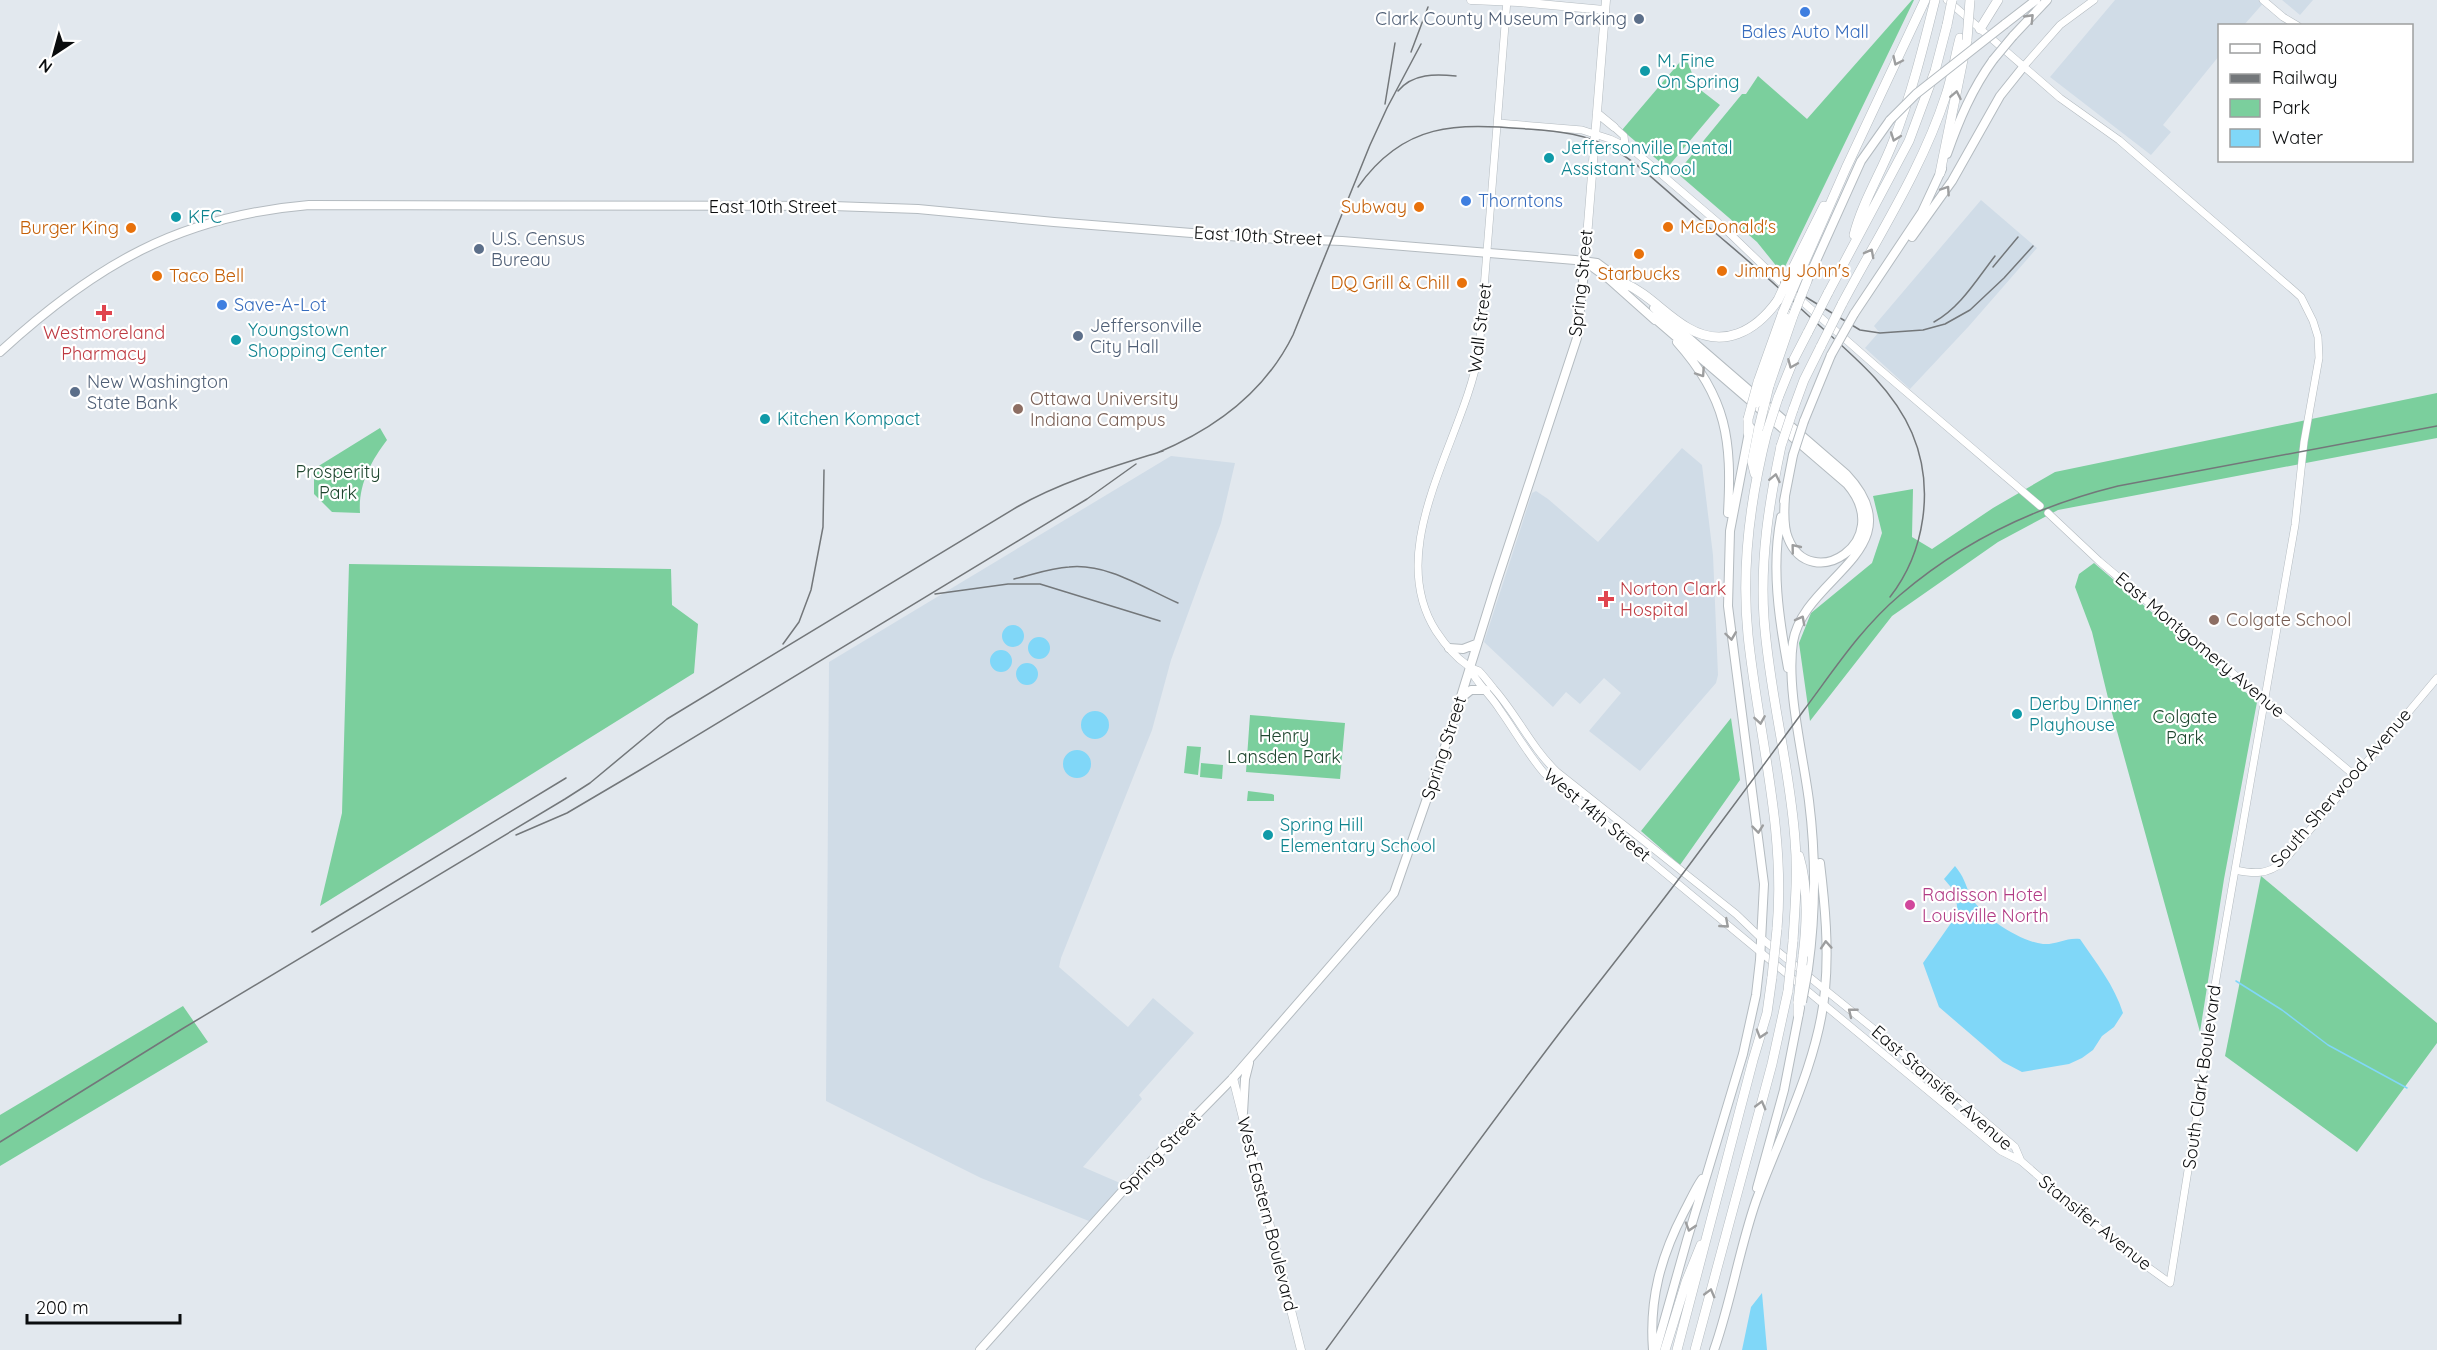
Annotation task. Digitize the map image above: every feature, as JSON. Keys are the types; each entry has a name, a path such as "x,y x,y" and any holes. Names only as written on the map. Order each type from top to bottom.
{"highway":[{"path":"1850,250 1857,220 1881,172 1912,87 1935,0"},
{"path":"1748,433 1778,398 1793,360 1909,141 1935,70 1952,0"},
{"path":"1940,173 1970,0"},
{"path":"1980,29 1998,0"},
{"path":"1677,1350 1767,1013 1777,929 1778,886 1774,813 1751,662 1747,615 1747,539 1756,479 1757,425 1763,384 1799,277 1834,187 1846,168 1923,4"},
{"path":"1798,1015 1803,956 1803,868 1796,842 1768,654 1763,584 1767,518 1782,446 1804,380 1915,166 1946,95 1963,39"},
{"path":"1624,282 1646,295 1685,327 1708,336 1727,337 1744,332 1758,324 1799,277"},
{"path":"1695,1350 1772,1064 1788,991 1796,890 1796,842"},
{"path":"1665,1350 1695,1255 1707,1236"}],"main road":[{"path":"1471,0 1604,10"},
{"name":"Spring Street","path":"980,1350 1127,1186 1233,1078 1394,893 1461,699 1476,644 1577,338 1606,0"},
{"path":"1799,277 1861,161 1890,120 1916,94 2036,0"},
{"path":"1800,1002 1808,969 1815,911 1815,870 1809,804 1794,698 1781,628 1777,574 1779,528 1793,455 1831,355 1854,314 1922,212 1940,173 1962,112 1982,74 2047,0"},
{"path":"1872,286 1887,271 1935,206 1952,181 2000,96 2024,66"},
{"path":"1597,113 1614,127"},
{"name":"East 10th Street","path":"0,352 76,288 142,248 182,231 228,217 309,204 833,206 918,209 1254,238 1342,241 1585,262"},
{"path":"1585,262 1609,279 1847,484 1858,499 1862,512 1861,530 1855,545 1845,556 1833,561 1819,562 1802,556 1786,535 1785,497"},
{"path":"1585,262 1597,263 1624,282 1846,474 1859,487 1868,505 1869,525 1860,549 1847,567 1814,600 1797,624 1792,654 1794,698"},
{"path":"1653,317 1699,369 1715,398 1725,428 1730,456 1728,521 1730,531"},
{"path":"1655,1350 1745,1045 1756,995 1761,954 1764,884 1752,777 1730,624 1728,578 1730,531 1748,433"},
{"path":"1449,648 1463,649 1476,644"},
{"path":"1461,699 1471,690 1486,690"},
{"path":"1716,1350 1756,1200 1810,1059 1823,1004 1827,956 1822,876 1815,821 1809,804"},
{"path":"1756,1200 1786,1081 1798,1015"},
{"path":"1242,1113 1245,1079 1251,1058"},
{"name":"West Eastern Boulevard","path":"1233,1078 1301,1350"},
{"path":"1655,1350 1652,1321 1654,1295 1662,1260 1682,1217 1708,1172"}],"street":[{"name":"South Clark Boulevard","path":"1947,0 2070,105 2120,140 2301,297 2318,337 2319,358 2304,442 2295,525 2235,870 2170,1283"},
{"path":"2024,66 2060,25 2094,0"},
{"name":"Wall Street","path":"1469,667 1449,648 1436,631 1425,607 1419,579 1419,547 1441,466 1475,374 1479,351 1507,1"},
{"path":"2265,2 2295,24"},
{"path":"1498,123 1582,130 1625,145 1722,226 1778,280 2040,506"},
{"path":"1614,127 1624,136 1625,145"},
{"name":"East Montgomery Avenue","path":"2048,513 2099,561 2354,775"},
{"name":"West 14th Street","path":"1469,667 1473,676 1486,690 1524,748 1544,773 1681,886"},
{"name":"West 14th Street","path":"1469,667 1478,670 1499,694 1535,749 1550,766 1689,878"},
{"name":"South Sherwood Avenue","path":"2235,870 2258,874 2276,868 2437,678"},
{"path":"2260,722 2269,711 2278,711"},
{"name":"East Stansifer Avenue","path":"1689,878 1736,914 1761,938 2015,1147 2020,1161"},
{"name":"East Stansifer Avenue","path":"1681,886 2001,1151 2020,1161"},
{"name":"Stansifer Avenue","path":"2020,1161 2124,1250 2170,1283"}],"shaded area":[{"path":"2115,0 2266,0 2245,24 2218,24 2218,57 2163,125 2171,132 2151,155 2050,77"},
{"path":"2282,0 2313,0 2300,15"},
{"path":"1981,200 2037,248 1910,389 1865,348 1879,332 1874,326"},
{"name":"Norton Clark Hospital","path":"1682,448 1702,465 1713,555 1718,675 1716,683 1640,771 1589,731 1621,693 1604,678 1580,704 1566,692 1553,707 1484,642 1532,493 1536,491 1548,499 1598,542"},
{"path":"1171,456 1235,463 1221,523 1171,660 1152,730 1059,967 1128,1027 1153,998 1194,1033 1139,1095 1142,1099 1083,1167 1127,1186 1094,1223 981,1178 826,1101 829,662"}],"green space":[{"path":"1914,0 1782,273 1757,242 1677,173 1742,94 1746,94 1758,76 1807,119"},
{"path":"1685,56 1698,88 1720,105 1667,168 1622,130"},
{"path":"2437,393 2437,438 2058,510 1998,542 1892,616 1810,721 1799,643 1811,613 1872,563 1882,533 1873,496 1913,489 1912,537 1932,549 1993,508 2055,472"},
{"name":"Prosperity Park","path":"380,428 387,440 376,456 363,483 360,513 332,512 314,494 314,472 317,467"},
{"name":"Colgate Park","path":"2094,563 2257,702 2224,879 2200,1032 2109,702 2092,632 2075,587 2079,574"},
{"path":"349,564 671,569 672,605 698,624 694,673 320,906 342,813"},
{"name":"Henry Lansden Park","path":"1250,715 1345,723 1340,779 1246,772"},
{"path":"1731,718 1740,780 1680,865 1641,831"},
{"path":"1187,746 1201,747 1198,775 1184,773"},
{"path":"1201,763 1223,765 1222,779 1200,777"},
{"path":"1248,791 1272,794 1274,801 1247,801"},
{"path":"2261,876 2437,1023 2437,1043 2357,1152 2225,1056"},
{"path":"183,1006 208,1042 0,1166 0,1115"}],"water":[{"path":"1013,625 1023,632 1024,636 1017,646 1013,647 1003,640 1002,636 1009,626"},
{"path":"1039,637 1049,644 1050,648 1043,658 1039,659 1029,652 1028,648 1035,638"},
{"path":"1001,650 1011,657 1012,661 1005,671 1001,672 991,665 990,661 997,651"},
{"path":"1027,663 1037,670 1038,674 1031,684 1027,685 1017,678 1016,674 1023,664"},
{"path":"1095,711 1105,715 1109,725 1105,735 1095,739 1085,735 1081,725 1085,715"},
{"path":"1077,750 1087,754 1091,764 1087,774 1077,778 1067,774 1063,764 1067,754"},
{"path":"1955,866 1975,903 2002,927 2043,944 2080,939 2099,966 2115,993 2123,1013 2114,1027 2102,1036 2093,1050 2082,1058 2069,1064 2022,1072 2003,1062 1939,1007 1923,963 1958,913 1955,892 1944,879"},
{"path":"1762,1293 1767,1350 1742,1350 1751,1307"}],"waterway":[{"path":"2236,981 2282,1010 2328,1045 2407,1088"}],"railway":[{"path":"1411,52 1428,7"},
{"path":"1385,104 1395,43"},
{"path":"1157,453 1199,432 1236,406 1253,391 1281,355 1293,335 1370,145 1421,44"},
{"path":"1398,91 1411,81 1425,76 1456,76"},
{"path":"1358,187 1394,150 1413,139 1433,131 1478,126 1573,134 1605,145 1635,163 1758,269 1862,364 1891,397 1902,414 1919,454 1923,475 1923,518 1911,560 1890,597"},
{"path":"1993,267 2018,237"},
{"path":"1781,282 1860,330 1880,333 1923,330 1945,324 1970,310 2033,246"},
{"path":"1934,322 1960,301 1995,256"},
{"path":"1326,1350 1502,1110 1677,882 1837,665 1860,635 1900,595 1949,558 1975,542 2030,515 2088,494 2118,486 2437,426"},
{"path":"0,1142 182,1029 565,799 590,783 667,719 1017,507 1070,482 1163,451"},
{"path":"516,835 567,813 640,770 1087,499 1136,464"},
{"path":"783,644 799,622 811,590 823,527 824,470"},
{"path":"1014,579 1062,568 1097,569 1125,578 1178,603"},
{"path":"935,594 1008,584 1040,584 1160,621"},
{"path":"312,932 566,778"}],"place":[{"name":"Bales Auto Mall","path":"1805,12"},
{"name":"Clark County Museum Parking","path":"1639,19"},
{"name":"M. Fine On Spring","path":"1645,71"},
{"name":"Jeffersonville Dental Assistant School","path":"1549,158"},
{"name":"Thorntons","path":"1466,201"},
{"name":"Subway","path":"1419,207"},
{"name":"KFC","path":"176,217"},
{"name":"McDonald's","path":"1668,227"},
{"name":"Burger King","path":"131,228"},
{"name":"U.S. Census Bureau","path":"479,249"},
{"name":"Starbucks","path":"1639,254"},
{"name":"Jimmy John's","path":"1722,271"},
{"name":"Taco Bell","path":"157,276"},
{"name":"DQ Grill & Chill","path":"1462,283"},
{"name":"Save-A-Lot","path":"222,305"},
{"name":"Westmoreland Pharmacy","path":"104,313"},
{"name":"Jeffersonville City Hall","path":"1078,336"},
{"name":"Youngstown Shopping Center","path":"236,340"},
{"name":"New Washington State Bank","path":"75,392"},
{"name":"Ottawa University Indiana Campus","path":"1018,409"},
{"name":"Kitchen Kompact","path":"765,419"},
{"name":"Norton Clark Hospital","path":"1606,599"},
{"name":"Colgate School","path":"2214,620"},
{"name":"Derby Dinner Playhouse","path":"2017,714"},
{"name":"Spring Hill Elementary School","path":"1268,835"},
{"name":"Radisson Hotel Louisville North","path":"1910,905"}]}
